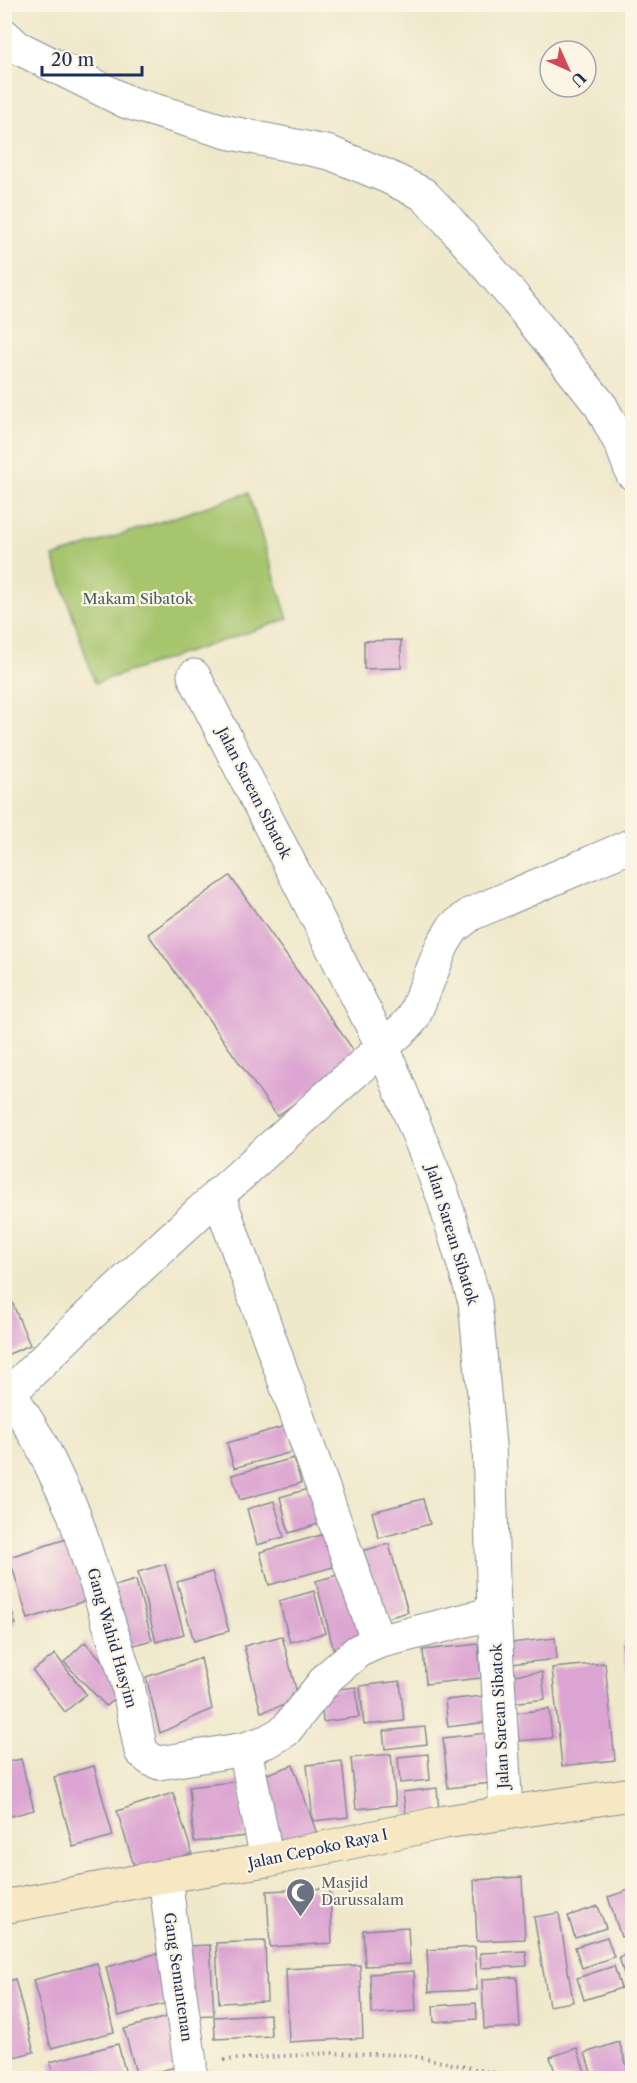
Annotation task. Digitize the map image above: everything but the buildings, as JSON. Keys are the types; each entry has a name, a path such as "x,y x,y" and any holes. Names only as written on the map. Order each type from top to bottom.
{"main road":[{"name":"Jalan Cepoko Raya I","path":"4,1907 165,1876 267,1860 445,1822 633,1794"}],"street":[{"path":"4,35 17,47 127,102 227,132 330,153 423,194 509,291 601,406 633,473"},
{"name":"Jalan Sarean Sibatok","path":"194,676 383,1047 443,1196 476,1302 489,1444 494,1612 506,1812"},
{"path":"7,1394 111,1294 413,1018 443,944 453,928 471,914 633,845"},
{"path":"219,1194 378,1642"},
{"name":"Gang Wahid Hasyim","path":"7,1394 41,1444 74,1514 127,1680 141,1751 150,1759 159,1763 245,1749 268,1741 285,1731 328,1677 342,1662 358,1651 378,1642 494,1612"},
{"path":"245,1749 267,1860"},
{"name":"Gang Semantenan","path":"165,1876 190,2070"}],"path":[{"path":"190,2070 330,2053 408,2055 505,2075 514,2079"}],"green space":[{"name":"Makam Sibatok","path":"248,493 288,619 95,683 53,557"}],"place":[{"name":"Masjid Darussalam","path":"300,1918"}]}
